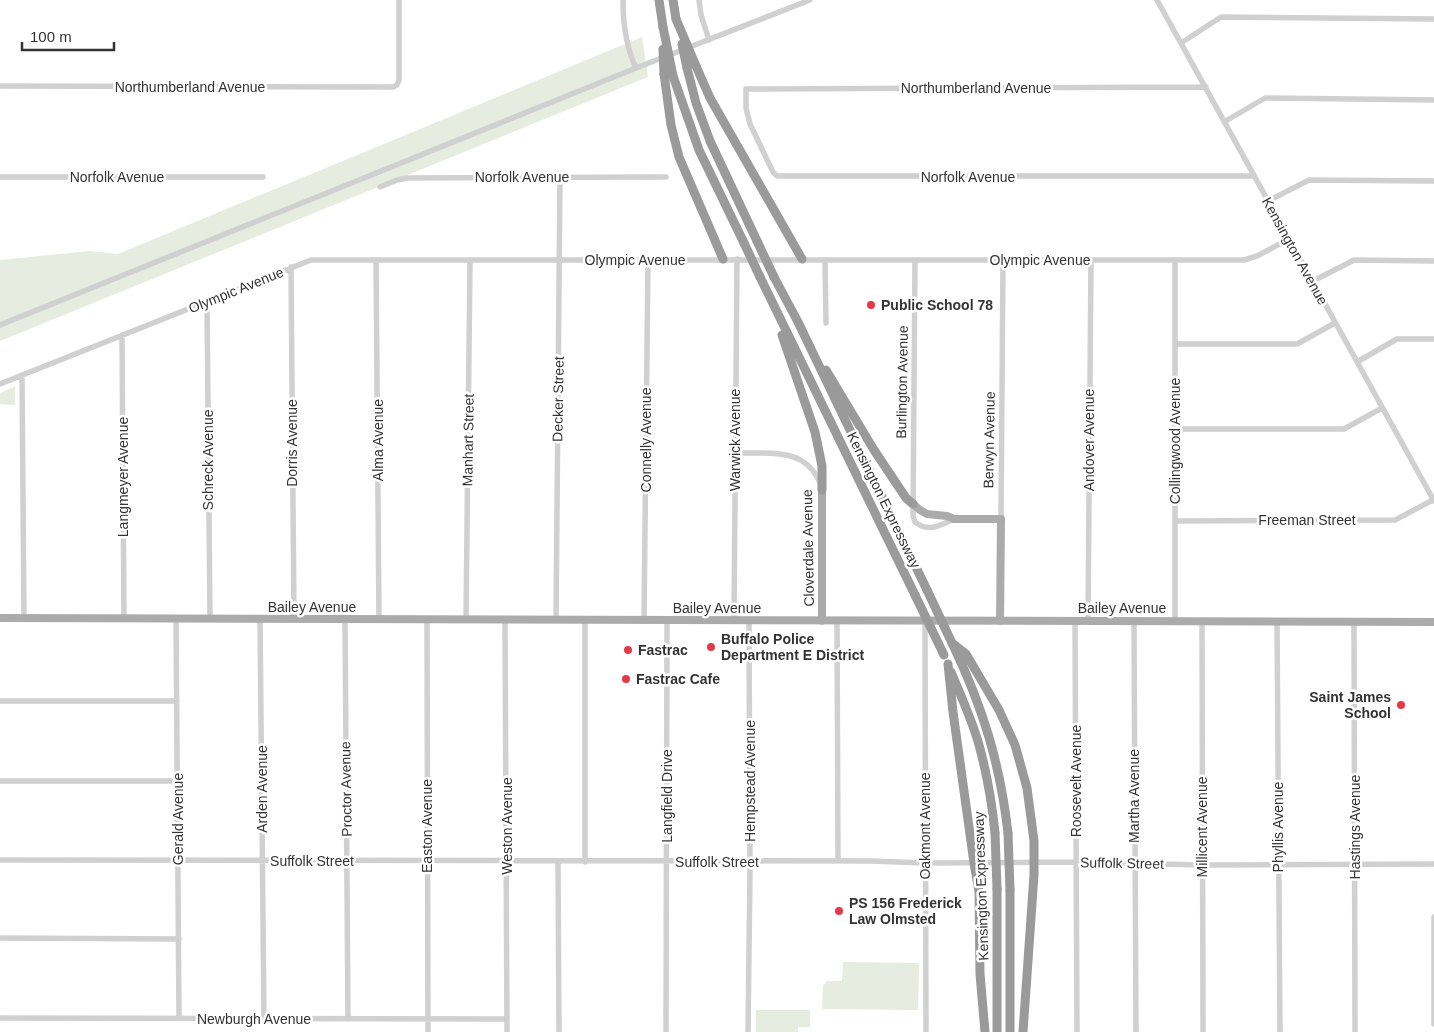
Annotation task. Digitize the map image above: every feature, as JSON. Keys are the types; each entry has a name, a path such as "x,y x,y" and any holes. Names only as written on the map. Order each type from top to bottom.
{"highway":[{"path":"659,0 668,75 670,125 679,157 723,259"},
{"path":"672,0 691,66 802,259"},
{"name":"Kensington Expressway","path":"691,66 696,103 710,141 952,643 962,656 988,732 998,766 1008,833 1010,1032"},
{"name":"Kensington Expressway","path":"668,75 699,150 771,302 946,659 979,743 996,832 997,1032"},
{"path":"771,302 815,432 822,466 822,490"},
{"path":"798,322 874,450 906,498 913,504"},
{"path":"962,656 999,710 1008,728 1028,788 1034,841 1034,863 1033,906 1023,1032"},
{"path":"946,659 974,863 980,892 980,974 985,1032"}],"main road":[{"name":"Cloverdale Avenue","path":"822,490 822,621"},
{"name":"Burlington Avenue","path":"913,504 927,514 947,516 954,519 1001,519"},
{"name":"Berwyn Avenue","path":"1000,621 1001,519"},
{"name":"Bailey Avenue","path":"0,618 1434,622"}],"street":[{"name":"Northumberland Avenue","path":"0,86 393,87 399,83 400,0"},
{"path":"623,0 623,19 627,40 631,58 636,68"},
{"path":"699,0 701,15 709,40"},
{"path":"0,324 810,0"},
{"name":"Kensington Avenue","path":"1157,0 1434,501"},
{"path":"1181,43 1221,18 1434,19"},
{"name":"Northumberland Avenue","path":"746,89 1206,87"},
{"name":"Norfolk Avenue","path":"746,89 746,108 750,124 773,172 777,176 1254,176"},
{"path":"1224,122 1265,98 1434,100"},
{"name":"Norfolk Avenue","path":"0,177 264,177"},
{"name":"Decker Street","path":"556,620 560,177"},
{"name":"Norfolk Avenue","path":"380,187 408,178 666,177"},
{"path":"1268,201 1308,180 1434,181"},
{"name":"Olympic Avenue","path":"0,384 291,267 315,260 1248,259 1289,239"},
{"name":"Warwick Avenue","path":"734,620 736,259"},
{"name":"Alma Avenue","path":"376,260 379,620"},
{"name":"Manhart Street","path":"466,620 470,260"},
{"name":"Connelly Avenue","path":"644,620 648,260"},
{"path":"825,260 826,323"},
{"name":"Burlington Avenue","path":"915,260 913,516 915,522 925,528 931,528 954,519"},
{"name":"Berwyn Avenue","path":"1001,519 1004,260"},
{"name":"Andover Avenue","path":"1088,621 1091,260"},
{"name":"Collingwood Avenue","path":"1175,260 1175,621"},
{"path":"1312,281 1354,260 1434,261"},
{"name":"Dorris Avenue","path":"291,267 294,620"},
{"name":"Schreck Avenue","path":"207,302 208,581 210,619"},
{"path":"1175,344 1297,344 1335,323"},
{"name":"Langmeyer Avenue","path":"122,335 124,619"},
{"path":"1356,362 1397,339 1434,339"},
{"path":"22,375 24,618"},
{"path":"1175,429 1344,429 1382,408"},
{"name":"Cloverdale Avenue","path":"735,453 780,454 802,460 812,469 822,490"},
{"name":"Freeman Street","path":"1175,521 1395,520 1434,501"},
{"name":"Gerald Avenue","path":"176,619 179,1018"},
{"name":"Arden Avenue","path":"260,619 264,1018"},
{"name":"Proctor Avenue","path":"345,620 348,1019"},
{"name":"Easton Avenue","path":"427,620 428,1032"},
{"name":"Weston Avenue","path":"505,620 508,1032"},
{"path":"585,620 585,862"},
{"name":"Langfield Drive","path":"666,1032 667,620"},
{"name":"Hempstead Avenue","path":"748,1032 750,861 749,620"},
{"path":"837,621 838,861"},
{"name":"Oakmont Avenue","path":"925,621 926,1032"},
{"name":"Roosevelt Avenue","path":"1076,621 1077,1032"},
{"name":"Martha Avenue","path":"1134,621 1136,1032"},
{"name":"Millicent Avenue","path":"1202,621 1203,1032"},
{"name":"Phyllis Avenue","path":"1277,621 1280,1032"},
{"name":"Hastings Avenue","path":"1354,622 1356,1032"},
{"path":"0,701 177,701"},
{"path":"0,781 178,781"},
{"name":"Suffolk Street","path":"0,860 838,861 925,863 1076,862 1202,865 1434,864"},
{"path":"558,862 559,1032"},
{"path":"1434,917 1434,1024"},
{"path":"0,938 178,939"},
{"name":"Newburgh Avenue","path":"0,1018 508,1019"}],"shaded area":[{"path":"642,37 648,77 0,341 0,260 90,251 118,254"},
{"path":"15,386 15,405 0,404 0,393"},
{"path":"843,962 919,963 918,1010 822,1009 823,986 827,981 842,981"},
{"path":"756,1010 810,1010 810,1027 798,1027 798,1032 756,1032"}],"place":[{"name":"Public School 78","path":"871,305"},
{"name":"Buffalo Police Department E District","path":"711,647"},
{"name":"Fastrac","path":"628,650"},
{"name":"Fastrac Cafe","path":"626,679"},
{"name":"Saint James School","path":"1401,705"},
{"name":"PS 156 Frederick Law Olmsted","path":"839,911"}]}
